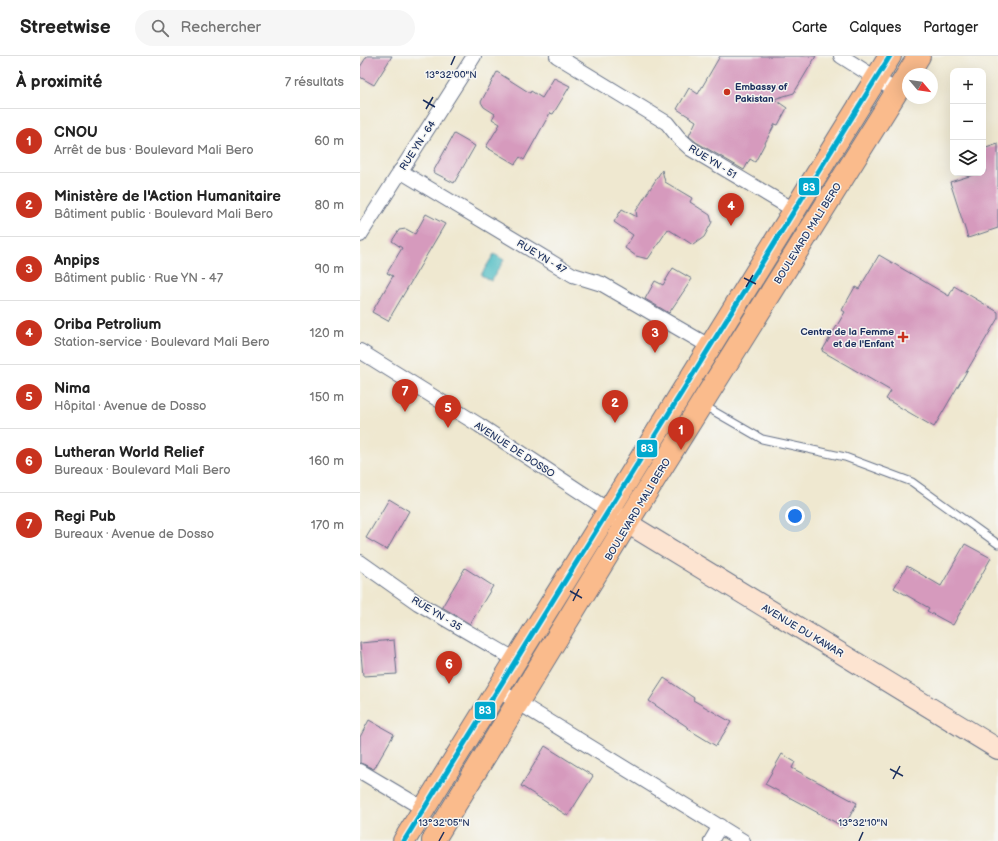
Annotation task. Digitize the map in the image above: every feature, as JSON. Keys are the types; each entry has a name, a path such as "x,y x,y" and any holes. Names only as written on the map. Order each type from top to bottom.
{"main road":[{"path":"404,841 709,346 890,56"},
{"name":"BOULEVARD MALI BERO","path":"433,841 627,523 919,56"}],"street":[{"name":"RUE YN - 64","path":"360,235 474,56"},
{"name":"RUE YN - 51","path":"557,56 667,123 679,138 691,149 794,210"},
{"path":"841,56 896,91"},
{"name":"RUE YN - 47","path":"400,171 573,274 602,284 709,346"},
{"name":"AVENUE DE DOSSO","path":"360,351 478,425 608,510"},
{"name":"AVENUE DU KAWAR","path":"608,510 998,749"},
{"name":"RUE YN - 35","path":"360,562 418,603 516,660"},
{"path":"498,690 743,841"},
{"path":"360,771 424,809"},
{"path":"711,841 720,826"}],"lane":[{"path":"701,404 762,439 845,457 912,482 998,544"}],"water":[{"path":"494,254 504,260 491,281 481,275"}],"building":[{"path":"367,56 392,56 374,85 360,77 360,67"},
{"path":"720,56 816,56 794,93 774,99 787,108 778,125 775,124 755,162 750,159 744,170 696,142 689,136 696,121 677,109 689,88 698,94"},
{"path":"497,72 530,93 531,91 542,98 554,78 570,86 553,114 550,113 524,160 520,157 515,164 486,147 500,124 492,119 495,114 484,107 481,102"},
{"path":"454,134 475,146 454,183 433,172"},
{"path":"998,144 998,228 968,238 950,182 970,176 986,176 986,148"},
{"path":"662,170 665,182 692,198 690,202 710,215 712,222 704,237 693,245 668,229 648,259 636,256 625,248 633,235 614,222 622,209 637,217 636,211"},
{"path":"426,214 445,224 388,321 372,312 393,276 387,273 402,248 392,241 399,230 406,229 415,234"},
{"path":"879,255 949,296 954,286 998,312 998,318 934,427 886,399 891,391 822,351 845,312 842,310 855,287 859,289"},
{"path":"673,268 692,279 669,313 645,299 655,281 663,285"},
{"path":"389,499 409,511 387,550 366,538"},
{"path":"965,544 991,558 953,625 927,611 929,608 894,588 907,566 941,586"},
{"path":"465,568 493,586 470,624 442,607"},
{"path":"394,640 397,674 363,676 360,643"},
{"path":"664,678 694,698 693,700 731,722 716,746 688,729 689,728 649,701"},
{"path":"369,720 394,734 374,769 360,763 360,737"},
{"path":"545,746 593,776 568,816 521,786"},
{"path":"782,754 795,762 792,768 857,803 844,827 765,784"}],"transit line":[{"name":"83","path":"404,841 890,56"}],"place":[{"name":"Embassy of Pakistan","path":"727,92"},
{"name":"Oriba Petrolium","path":"731,226"},
{"name":"Centre de la Femme et de l'Enfant","path":"903,337"},
{"name":"Anpips","path":"655,353"},
{"name":"Regi Pub","path":"405,412"},
{"name":"Ministère de l'Action Humanitaire","path":"615,423"},
{"name":"Nima","path":"448,428"},
{"name":"CNOU","path":"681,450"},
{"name":"Lutheran World Relief","path":"449,684"}]}
